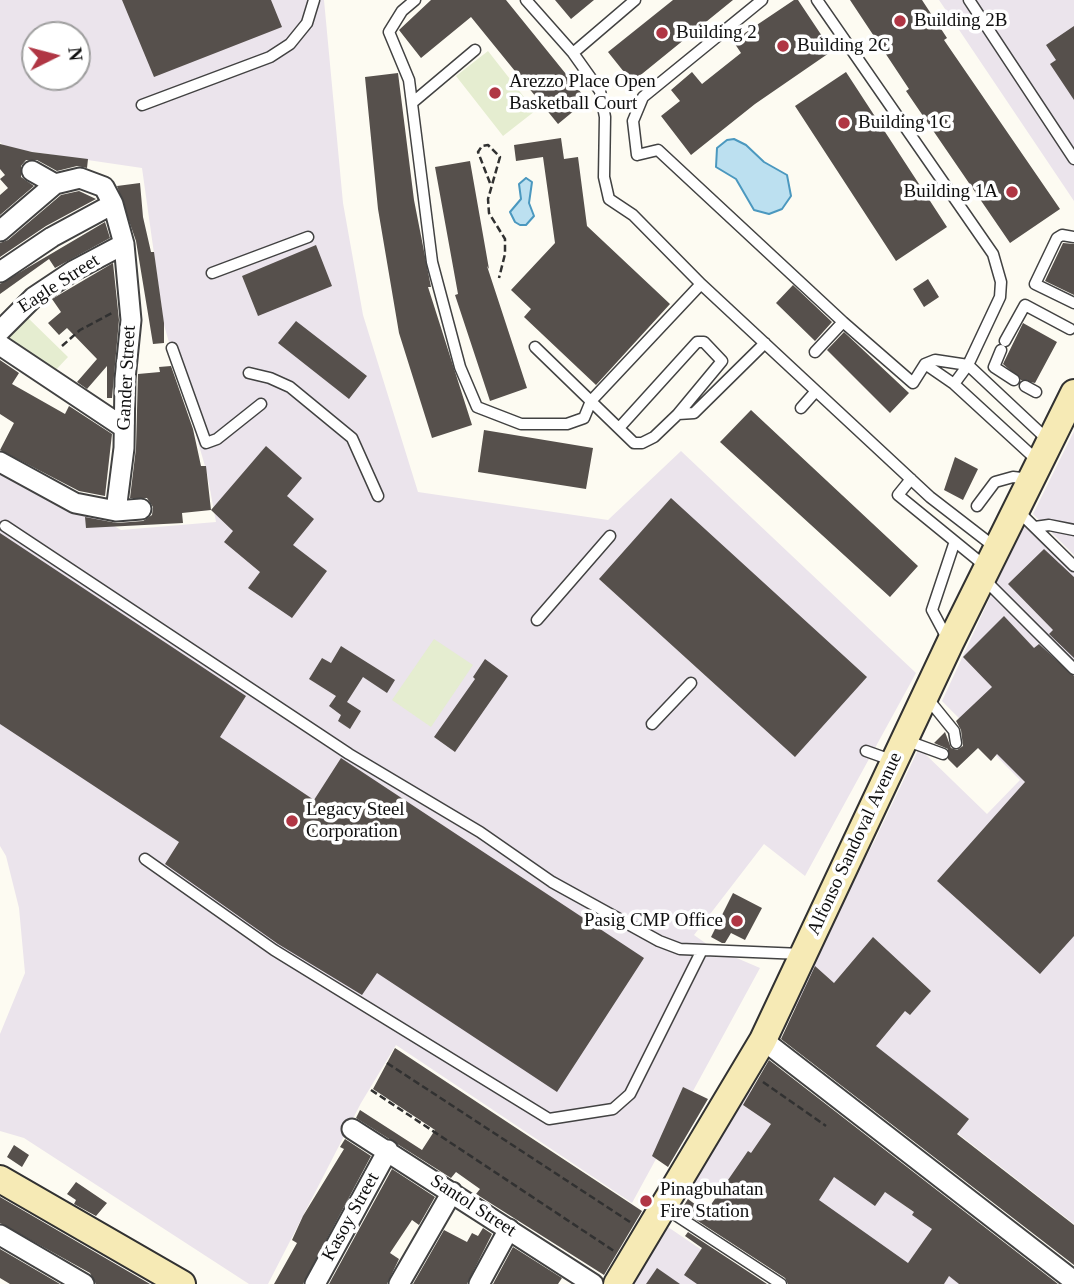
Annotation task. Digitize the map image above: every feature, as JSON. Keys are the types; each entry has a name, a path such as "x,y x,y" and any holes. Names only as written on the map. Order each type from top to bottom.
{"main road":[{"name":"Alfonso Sandoval Avenue","path":"624,1273 763,1040 950,643 1074,393"},
{"path":"0,1179 182,1284"}],"street":[{"path":"32,171 55,184"},
{"path":"0,231 55,184 80,178 104,187 113,204 52,237 0,272"},
{"name":"Gander Street","path":"113,204 124,244 131,307 124,448 116,511"},
{"name":"Eagle Street","path":"0,331 34,297 73,271 124,244"},
{"path":"0,345 123,427"},
{"path":"0,462 75,503 116,511 141,509"},
{"path":"763,1040 1074,1281"},
{"name":"Santol Street","path":"352,1129 509,1229 567,1277 593,1284"},
{"name":"Kasoy Street","path":"315,1284 388,1150"},
{"path":"399,1284 452,1192"},
{"path":"479,1284 509,1229"},
{"path":"0,1235 84,1284"}],"lane":[{"path":"142,105 270,57 290,44 307,23 314,0"},
{"path":"415,0 402,11 389,32 409,80 432,262 460,367 477,407 522,424 567,424 584,418 591,401 701,284"},
{"path":"526,0 572,53 600,91 603,103 603,156 609,199 633,215 701,284 946,509 1074,669"},
{"path":"572,53 635,0"},
{"path":"762,0 643,97 633,121 637,155 659,150 843,322 914,383 925,364 938,359 968,365 1039,461"},
{"path":"817,0 993,254 1001,282 1000,297 968,365 954,384"},
{"path":"969,0 1074,159"},
{"path":"412,103 475,50"},
{"path":"1074,237 1062,235 1057,238 1035,284 1074,303"},
{"path":"212,273 308,237"},
{"path":"1014,380 994,367 1025,304 1070,329"},
{"path":"815,352 843,322"},
{"path":"535,347 634,443 642,443 654,437 678,414 722,361 704,342 697,342 619,428"},
{"path":"678,414 694,413 765,343"},
{"path":"172,348 206,443 218,439 261,404"},
{"path":"925,364 954,384 1039,461"},
{"path":"249,373 290,387 352,438 378,496"},
{"path":"1025,386 1036,392"},
{"path":"801,408 816,391"},
{"path":"977,506 995,482 1013,477 1039,461"},
{"path":"911,479 898,495 954,544 988,564"},
{"path":"1016,508 1074,566"},
{"path":"934,526 946,509"},
{"path":"1035,527 1049,525 1074,530"},
{"path":"5,526 349,754 480,832 552,882 659,941 680,949 803,954"},
{"path":"537,620 610,536"},
{"path":"950,643 932,610 954,544"},
{"path":"652,724 691,683"},
{"path":"925,696 954,731 956,743"},
{"path":"866,751 899,750 943,754"},
{"path":"145,859 274,950 549,1119 613,1109 630,1094 702,950"},
{"path":"665,1208 781,1284"}],"path":[{"path":"490,183 499,169 500,157 488,145 482,146 478,152 490,183 489,213 505,239 505,254 499,278"},
{"path":"62,346 96,319 131,307"},
{"path":"387,1063 649,1234"},
{"path":"746,1071 826,1126"},
{"path":"371,1090 624,1273"}],"shaded area":[{"path":"0,0 324,0 343,203 363,315 418,492 608,520 681,451 916,673 805,876 764,844 694,935 711,947 760,968 632,1203 396,1045 361,1103 268,1284 249,1284 24,1138 0,1131 0,1034 25,973 19,908 6,856 0,846 0,460 121,530 216,522 207,473 164,325 142,168 6,148 0,142"},
{"path":"939,0 1074,0 1074,201"},
{"path":"1074,431 1074,555 1033,514"},
{"path":"1024,524 1074,571 1074,1224 788,1001 873,844 919,748 987,814 1020,780 942,701"},
{"path":"747,1088 1010,1284 841,1284 693,1182"},
{"path":"665,1225 752,1284 630,1284"}],"green space":[{"name":"Arezzo Place Open Basketball Court","path":"488,51 535,111 503,136 456,76"},
{"path":"25,315 68,357 52,374 4,334"},
{"path":"434,639 473,665 431,727 392,700"}],"water":[{"path":"734,139 746,145 764,162 787,175 791,196 782,209 769,214 754,210 736,179 716,167 717,148 727,140"},
{"path":"526,178 532,182 529,203 534,216 526,225 520,225 515,222 510,212 521,199 519,184"}],"building":[{"path":"122,0 271,0 282,27 154,77"},
{"path":"431,0 506,0 587,100 558,124 471,17 421,58 399,30"},
{"path":"555,0 594,0 571,19"},
{"name":"Building 2","path":"673,0 733,0 632,82 608,52"},
{"path":"794,0 798,0 832,51 755,104 691,155 661,116 680,101 671,90 692,72 702,84 741,53 733,41"},
{"path":"850,0 922,0 947,38 944,40 1060,209 1010,243 906,91 909,89"},
{"path":"1074,26 1074,100 1050,64 1056,60 1046,45"},
{"path":"846,72 947,227 896,261 795,106"},
{"path":"398,73 414,200 431,287 428,287 472,425 432,438 399,333 378,209 365,77"},
{"path":"561,138 564,159 578,157 587,226 670,304 596,385 524,317 531,309 511,290 555,243 543,157 516,161 514,145"},
{"path":"0,144 32,152 88,159 87,168 77,166 57,171 37,160 26,160 21,166 21,177 34,186 0,215 0,195 8,188 0,179 5,175 0,169"},
{"path":"470,161 489,269 487,266 527,388 490,401 455,295 458,294 435,167"},
{"path":"140,183 143,217 151,252 154,252 164,323 164,343 153,344 136,241 117,186"},
{"path":"79,191 96,199 46,226 0,257 0,243 8,240 61,195"},
{"path":"105,222 110,238 55,268 49,259 0,294 0,284"},
{"path":"1063,243 1074,244 1074,295 1045,281"},
{"path":"316,245 332,286 258,316 242,276"},
{"path":"113,263 119,320 112,398 107,398 107,366 87,389 77,382 97,359 67,328 59,335 48,323 61,312 52,299"},
{"path":"928,279 939,297 924,307 913,289"},
{"path":"793,285 832,322 815,341 776,303"},
{"path":"296,321 367,376 349,399 278,343"},
{"path":"1023,323 1057,342 1035,383 1021,380 1003,364"},
{"path":"844,332 909,393 890,413 827,350"},
{"path":"0,360 19,373 12,384 65,414 69,406 112,434 105,496 79,491 0,450 14,423 0,414"},
{"path":"171,366 193,429 201,466 206,466 211,510 182,513 183,523 86,528 85,517 117,523 143,521 152,515 153,507 147,498 130,498 136,448 138,374 160,372 159,367"},
{"path":"751,410 918,566 890,597 720,442"},
{"path":"484,430 593,448 586,489 478,472"},
{"path":"266,446 302,478 287,496 314,519 293,545 327,571 292,618 248,588 260,572 224,542 233,531 211,510"},
{"path":"955,457 978,469 963,500 944,490"},
{"path":"671,498 867,677 795,757 599,579"},
{"name":"Legacy Steel Corporation","path":"0,533 246,696 220,737 314,800 341,758 644,958 557,1092 377,973 362,995 278,944 165,864 179,842 0,724"},
{"path":"1044,549 1074,577 1074,658 1049,634 1053,630 1008,584"},
{"path":"1004,616 1034,648 1039,644 1074,676 1074,936 1040,974 937,881 1025,782 997,754 991,761 978,748 957,768 948,759 948,749 934,743 945,732 951,748 957,750 963,746 961,730 956,721 992,687 963,657"},
{"path":"341,646 395,680 387,693 363,677 347,702 361,711 350,729 338,721 341,715 329,706 336,696 309,679 322,658 331,663"},
{"path":"485,659 508,676 455,752 434,737 475,679 473,677"},
{"name":"Pasig CMP Office","path":"733,893 762,908 745,940 731,933 725,943 722,943 711,937"},
{"path":"873,937 931,991 910,1015 905,1011 876,1046 969,1119 957,1134 1074,1225 1074,1265 781,1039 815,966 834,983"},
{"path":"395,1048 642,1211 604,1275 476,1194 480,1189 456,1172 451,1178 356,1118 360,1110 422,1150 435,1130 373,1089"},
{"path":"769,1060 1058,1284 959,1284 949,1276 944,1284 788,1284 785,1278 681,1210 688,1199 696,1205 700,1200 710,1206 748,1151 751,1153 771,1124 743,1105","holes":["834,1177 875,1206 885,1192 914,1212 912,1215 932,1229 908,1263 819,1200"]},
{"path":"683,1087 708,1099 668,1167 652,1156"},
{"path":"345,1139 371,1156 303,1284 274,1284 297,1243 292,1240 303,1216 344,1149 340,1147"},
{"path":"14,1145 29,1155 22,1167 7,1157"},
{"path":"392,1169 435,1197 419,1225 412,1220 390,1253 399,1259 387,1284 329,1284"},
{"path":"76,1182 107,1203 96,1216 74,1204 76,1200 67,1194"},
{"path":"0,1197 150,1284 96,1284 90,1273 0,1223"},
{"path":"483,1228 492,1234 467,1284 413,1284 444,1230 467,1242 472,1233 478,1236"},
{"path":"688,1232 767,1284 697,1284 684,1275 702,1248 685,1236"},
{"path":"513,1247 562,1278 558,1284 493,1284"},
{"path":"0,1249 60,1284 10,1284 0,1278"},
{"path":"657,1268 680,1284 646,1284"}],"place":[{"name":"Building 2B","path":"900,21"},
{"name":"Building 2","path":"662,33"},
{"name":"Building 2C","path":"783,46"},
{"name":"Arezzo Place Open Basketball Court","path":"495,93"},
{"name":"Building 1C","path":"844,123"},
{"name":"Building 1A","path":"1012,192"},
{"name":"Legacy Steel Corporation","path":"292,821"},
{"name":"Pasig CMP Office","path":"737,921"},
{"name":"Pinagbuhatan Fire Station","path":"646,1201"}]}
